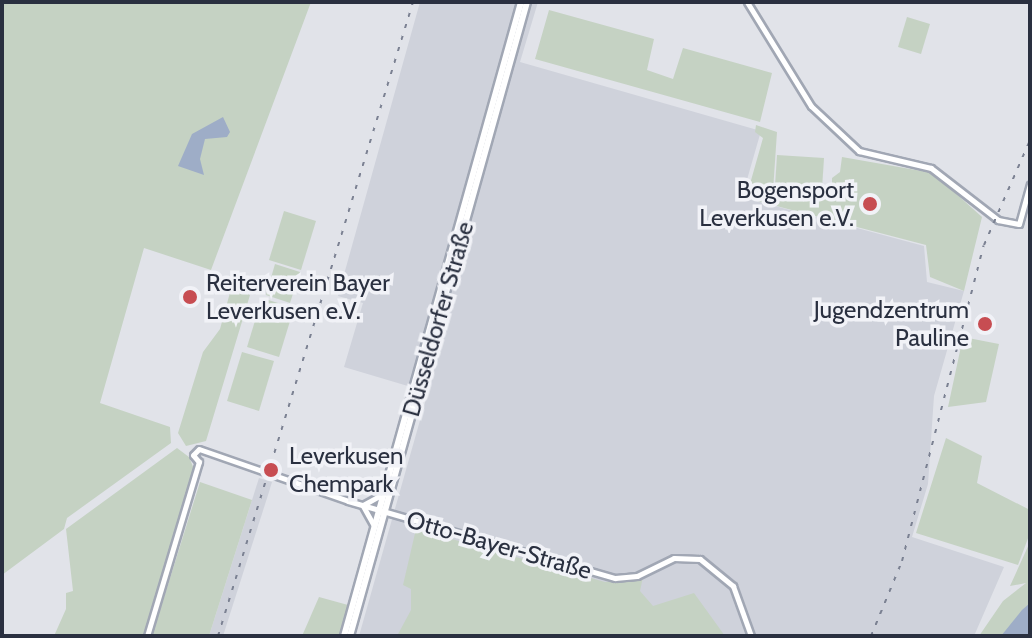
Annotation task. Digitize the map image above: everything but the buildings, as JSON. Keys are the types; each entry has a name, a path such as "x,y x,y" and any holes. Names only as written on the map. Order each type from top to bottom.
{"main road":[{"name":"Düsseldorfer Straße","path":"350,636 381,510 521,2"},
{"name":"Düsseldorfer Straße","path":"480,159 527,2"},
{"name":"Düsseldorfer Straße","path":"381,510 383,494 434,324"},
{"name":"Düsseldorfer Straße","path":"344,636 377,527"}],"street":[{"path":"747,2 790,78 842,137 870,157 931,168 996,219 1019,224 1030,184"},
{"path":"199,462 194,452 206,453"},
{"path":"147,636 199,462 206,453"},
{"name":"Otto-Bayer-Straße","path":"206,453 362,505 615,578 637,576 674,558 700,559 733,586 751,636"},
{"path":"383,494 362,505 377,527 398,516"}],"shaded area":[{"path":"420,2 538,2 520,62 761,131 742,197 924,246 927,282 964,291 934,396 928,484 912,537 1004,567 974,636 359,636 428,392 344,367 363,303 338,296"},
{"path":"259,478 272,482 268,495 223,636 209,636"}],"green space":[{"path":"2,2 311,2 211,270 144,248 100,403 170,427 171,443 67,518 64,529 2,575"},
{"path":"549,10 654,39 647,70 673,79 683,48 772,73 760,122 535,59"},
{"path":"907,17 930,24 921,54 898,47"},
{"path":"756,125 777,132 773,191 832,200 832,178 840,172 842,157 933,173 982,217 964,291 930,277 926,245 746,198 763,138 755,132"},
{"path":"777,155 824,158 822,189 775,186"},
{"path":"284,211 316,221 301,270 269,260"},
{"path":"275,264 300,272 290,303 266,295"},
{"path":"231,289 250,295 206,441 186,446 178,433 203,352 220,329"},
{"path":"262,298 294,308 279,357 247,347"},
{"path":"963,337 999,344 986,402 948,407"},
{"path":"242,352 274,361 259,411 227,401"},
{"path":"946,438 982,456 977,483 1030,510 1030,533 1018,565 916,533"},
{"path":"177,448 189,457 194,469 144,636 54,636 66,609 66,593 73,591 66,529"},
{"path":"200,482 252,500 209,636 152,636"},
{"path":"416,529 605,582 643,577 640,591 653,606 694,593 725,636 397,636 411,610 411,589 403,585"},
{"path":"1030,542 1030,636 979,636 1003,601 1026,583 1010,586"},
{"path":"319,597 348,605 340,636 302,636"}],"water":[{"path":"223,117 230,132 227,137 205,139 200,159 204,175 178,166 192,134"},
{"path":"1030,603 1030,636 1001,636 1022,610"}],"railway":[{"path":"218,636 413,2"},
{"path":"871,636 902,561 984,245 1030,140"}],"place":[{"name":"Bogensport Leverkusen e.V.","path":"870,204"},
{"name":"Reiterverein Bayer Leverkusen e.V.","path":"190,297"},
{"name":"Jugendzentrum Pauline","path":"985,324"},
{"name":"Leverkusen Chempark","path":"271,470"}]}
